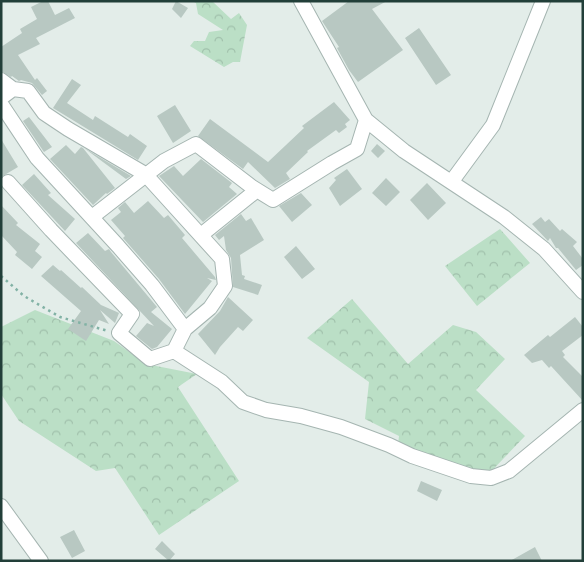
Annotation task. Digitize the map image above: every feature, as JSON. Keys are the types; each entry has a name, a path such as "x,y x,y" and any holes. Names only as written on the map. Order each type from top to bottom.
{"street":[{"path":"301,1 366,120 404,151 504,217 544,249 583,292"},
{"path":"452,181 493,125 543,1"},
{"path":"1,80 13,89 28,92 44,113 145,174 222,259 225,286 210,308 185,329 174,351 150,359 119,333 132,314 51,230 8,182"},
{"path":"1,98 13,89"},
{"path":"1,104 37,158 152,285 185,329"},
{"path":"92,217 145,174 164,161 196,144 273,200 357,149 366,120"},
{"path":"201,235 257,190"},
{"path":"174,351 222,382 243,402 266,410 301,416 341,427 412,456 471,476 491,478 509,471 583,410"},
{"path":"1,506 41,561"}],"path":[{"path":"1,276 24,296 60,317 119,333"}],"green space":[{"path":"192,1 212,1 231,19 239,13 247,25 240,62 233,62 224,67 190,46 194,41 205,41 209,32 223,30 198,14 196,3"},
{"path":"500,229 530,263 477,306 445,266"},
{"path":"352,299 408,364 453,325 476,332 505,359 476,390 525,436 481,482 398,445 399,436 365,419 369,382 307,338"},
{"path":"35,310 114,341 146,364 197,374 178,387 239,481 159,535 115,468 96,471 19,421 1,394 1,327"}],"building":[{"path":"43,1 48,1 55,15 69,8 75,18 36,38 40,44 18,55 35,80 37,78 47,91 42,95 32,83 19,81 1,71 1,47 22,33 20,29 37,19 31,7"},
{"path":"176,1 188,8 181,18 172,9"},
{"path":"349,1 387,1 372,9 403,50 358,82 349,70 337,48 339,47 322,21"},
{"path":"419,28 451,75 436,85 405,38"},
{"path":"72,79 81,85 67,103 93,120 95,116 128,137 130,134 147,146 138,160 53,108"},
{"path":"334,102 350,120 345,124 347,127 339,133 336,130 307,151 286,173 290,179 275,188 248,162 243,169 198,136 210,119 268,162 304,128 302,126"},
{"path":"175,105 191,131 173,143 157,116"},
{"path":"29,117 52,147 44,152 23,121"},
{"path":"1,139 18,167 1,177"},
{"path":"377,144 385,151 378,158 371,151"},
{"path":"66,145 75,154 81,147 83,148 115,188 106,193 93,205 50,159"},
{"path":"84,148 131,176 126,179"},
{"path":"201,159 232,183 229,187 237,194 203,222 159,176 174,166 183,176"},
{"path":"347,169 362,189 340,206 329,188 336,180 334,178"},
{"path":"34,174 51,193 48,195 75,219 65,231 22,185"},
{"path":"386,178 400,192 386,206 372,193"},
{"path":"427,183 446,203 428,220 410,200"},
{"path":"301,193 312,205 292,222 279,206"},
{"path":"148,201 164,218 168,215 185,235 182,238 216,280 207,278 212,281 185,314 159,279 123,238 125,236 111,220 121,212 118,208 125,202 134,213"},
{"path":"1,205 18,223 16,225 40,244 35,251 42,257 32,269 15,255 17,252 1,235"},
{"path":"241,214 246,221 251,218 264,240 240,255 244,279 262,285 258,295 233,287 231,258 226,250 224,236 219,240 215,235"},
{"path":"541,217 545,222 549,219 560,231 562,229 577,242 573,246 583,259 583,265 576,270 556,248 550,238 548,241 532,224"},
{"path":"88,233 105,251 109,249 157,307 151,312 172,329 157,347 152,349 136,336 147,323 154,326 76,243"},
{"path":"296,246 315,269 302,279 284,257"},
{"path":"53,265 82,287 101,305 119,313 115,323 100,310 109,324 99,320 86,341 68,329 81,311 41,276"},
{"path":"228,297 253,320 243,331 238,327 215,355 198,334 220,311"},
{"path":"575,317 583,327 583,335 562,351 565,355 563,357 583,377 583,401 551,366 549,368 542,360 532,363 524,355 548,335 550,337"},
{"path":"421,481 442,490 437,501 417,491"},
{"path":"74,530 85,551 72,558 60,537"},
{"path":"162,541 175,554 169,561 155,549"},
{"path":"535,547 542,561 510,561"}]}
